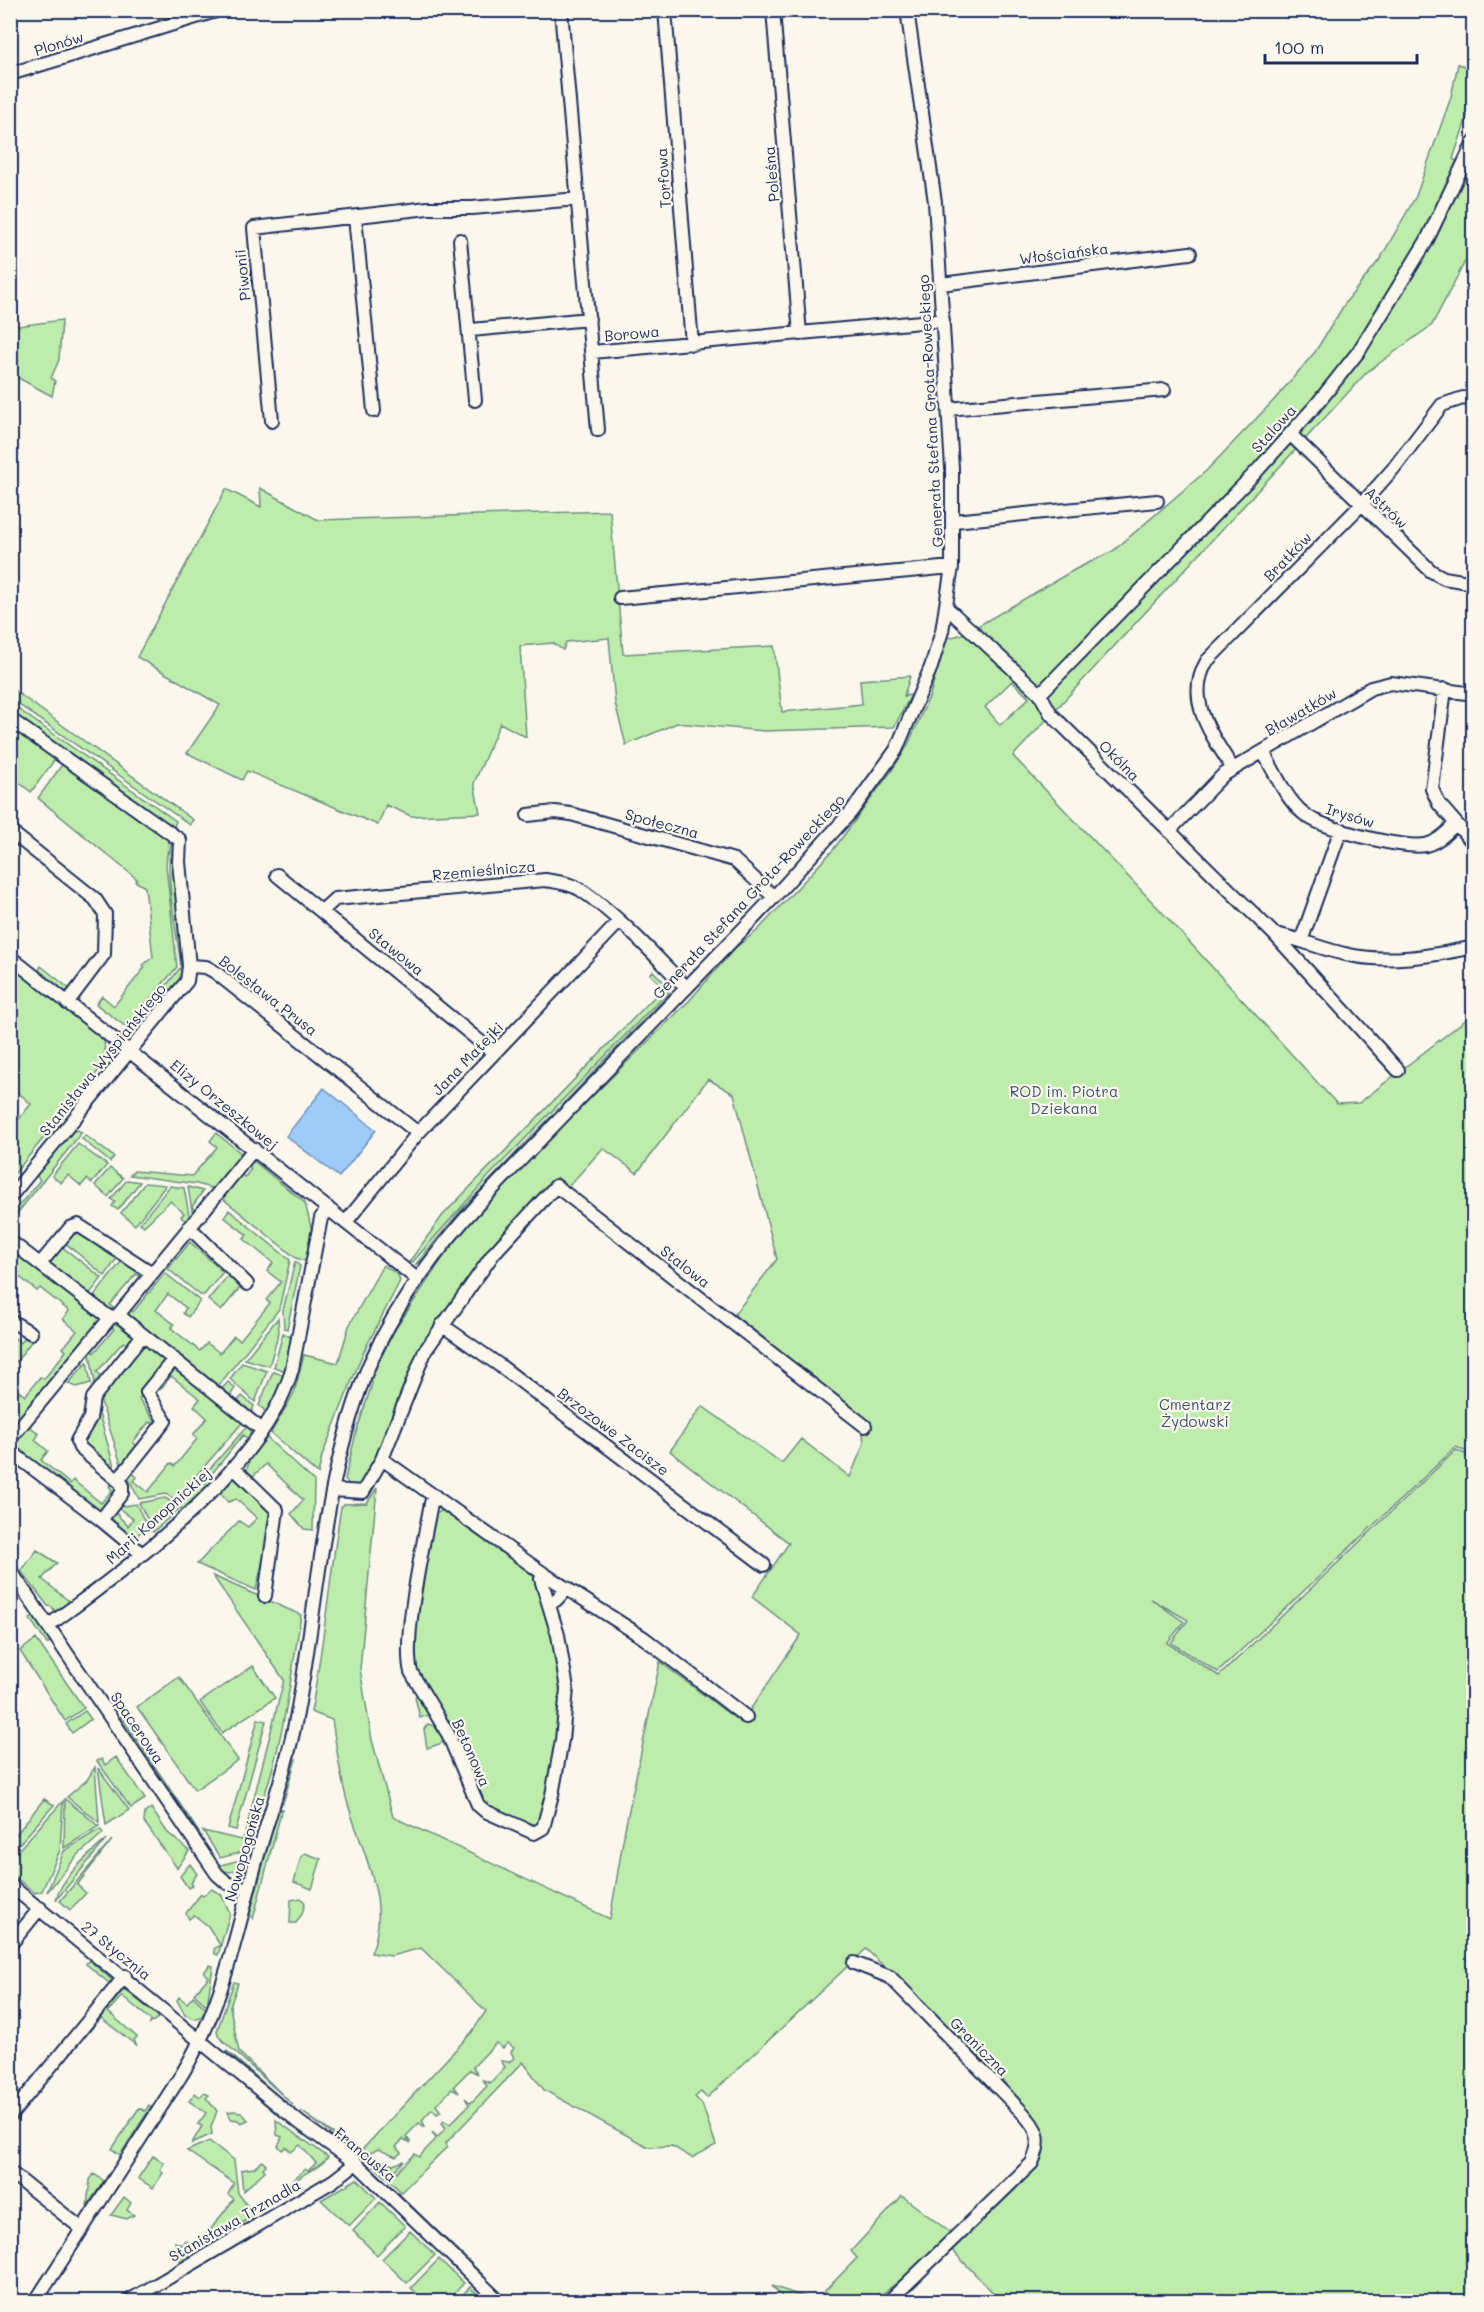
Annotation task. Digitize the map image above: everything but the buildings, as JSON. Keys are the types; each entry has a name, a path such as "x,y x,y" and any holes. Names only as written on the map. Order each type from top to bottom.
{"street":[{"name":"Plonów","path":"10,74 219,10"},
{"name":"Borowa","path":"561,10 592,352 943,320"},
{"name":"Torfowa","path":"665,10 692,344"},
{"name":"Poleśna","path":"773,10 800,334"},
{"name":"Generała Stefana Grota-Roweckiego","path":"371,1361 391,1320 417,1279 448,1238 685,986 774,897 851,812 896,750 932,667 947,608 954,521 935,202 907,10"},
{"name":"Stalowa","path":"1040,693 1290,434 1359,351 1426,242 1473,142"},
{"name":"Piwonii","path":"272,421 254,228 428,208 472,208 578,199"},
{"path":"355,217 374,411"},
{"path":"460,240 471,330 475,400"},
{"name":"Włościańska","path":"941,284 1191,253"},
{"path":"471,330 589,319"},
{"path":"592,352 598,430"},
{"path":"948,409 1164,390"},
{"name":"Bratków","path":"1233,769 1202,715 1198,679 1207,661 1360,505 1393,469 1443,405 1463,398 1473,400"},
{"name":"Astrów","path":"1290,434 1360,505 1431,571 1444,578 1473,583"},
{"path":"954,521 1157,501"},
{"path":"620,598 952,567"},
{"name":"Okólna","path":"947,608 1040,693 1050,714 1274,934 1398,1070"},
{"name":"Bławatków","path":"1169,831 1223,776 1371,688 1391,683 1473,694"},
{"path":"1445,689 1432,789 1439,804 1473,844"},
{"path":"10,719 180,840 179,862 189,966"},
{"name":"Irysów","path":"1263,752 1302,813 1312,820 1402,846 1427,844 1442,838 1455,824"},
{"name":"Społeczna","path":"528,815 555,812 571,814 734,860 774,897"},
{"path":"1301,941 1341,829"},
{"path":"10,831 95,899 105,914 104,954 67,1003"},
{"name":"Stawowa","path":"277,875 323,910 494,1053"},
{"name":"Rzemieślnicza","path":"323,910 335,899 545,880 561,882 580,890 619,922 685,986"},
{"name":"Jana Matejki","path":"346,1222 418,1133 619,922"},
{"name":"Okólna","path":"1274,934 1346,955 1384,958 1415,957 1473,947"},
{"name":"Elizy Orzeszkowej","path":"10,957 417,1279"},
{"name":"Stanisława Wyspiańskiego","path":"10,1197 187,981 189,966"},
{"name":"Bolesława Prusa","path":"189,966 206,967 215,972 418,1133"},
{"path":"10,1439 254,1149"},
{"name":"Stalowa","path":"442,1325 497,1250 556,1186 865,1426"},
{"name":"Marii Konopnickiej","path":"50,1624 142,1554 200,1503 233,1467 276,1412 286,1392 321,1218 328,1208"},
{"path":"40,1264 70,1228 78,1225 152,1273"},
{"path":"189,1227 247,1284"},
{"path":"10,1241 143,1335 261,1429"},
{"path":"10,1320 31,1333"},
{"path":"333,1490 363,1492 382,1459 425,1351 442,1325"},
{"name":"Brzozowe Zacisze","path":"442,1325 499,1365 764,1565"},
{"path":"101,1520 122,1493 119,1479 80,1448 77,1441 90,1418 93,1398 143,1335"},
{"path":"119,1479 165,1421 147,1392 174,1359"},
{"name":"Nowopogońska","path":"35,2301 202,2040 232,1959 248,1890 297,1714 333,1490 349,1421 371,1361"},
{"path":"12,1456 101,1520 142,1554"},
{"path":"382,1459 544,1574 644,1638 746,1717"},
{"path":"233,1467 277,1510 265,1596"},
{"name":"Betonowa","path":"435,1496 431,1503 411,1629 408,1660 411,1672 448,1734 478,1804 500,1819 534,1833 543,1828 551,1802 567,1714 564,1660 541,1579 544,1574"},
{"name":"Spacerowa","path":"10,1570 50,1624 217,1874 227,1883 248,1890"},
{"path":"549,1603 556,1600 567,1588"},
{"name":"27 Stycznia","path":"10,1885 202,2040"},
{"path":"10,1945 40,1908"},
{"name":"Graniczna","path":"854,1964 890,1977 1029,2119 1039,2138 1039,2149 1032,2163 888,2301"},
{"path":"10,2116 124,1976"},
{"name":"Francuska","path":"202,2040 300,2123 356,2163 500,2301"},
{"name":"Stanisława Trznadla","path":"127,2301 333,2181 356,2163"},
{"path":"10,2172 81,2228"}],"green space":[{"path":"1473,59 1473,99 1453,159 1473,171 1473,246 1432,325 1367,372 1013,756 1161,911 1337,1104 1359,1103 1473,1014 1473,1455 1456,1447 1218,1672 1171,1643 1188,1620 1151,1599 1184,1622 1167,1643 1219,1676 1456,1450 1473,1458 1473,2301 1001,2301 951,2249 1035,2169 1042,2150 1042,2138 1023,2104 1009,2087 931,2008 916,1998 866,1949 707,2098 701,2092 695,2097 702,2104 716,2145 692,2158 672,2146 648,2147 544,2090 523,2062 446,2143 447,2147 401,2192 389,2180 415,2154 419,2157 436,2139 432,2132 438,2137 446,2128 442,2123 444,2121 450,2124 469,2105 465,2098 471,2103 487,2086 483,2080 490,2083 505,2067 501,2061 509,2062 514,2058 511,2052 514,2048 508,2043 503,2048 496,2043 473,2067 478,2074 470,2070 454,2086 459,2093 452,2089 436,2105 441,2112 437,2114 432,2109 422,2120 426,2128 419,2123 406,2136 411,2143 403,2139 396,2147 401,2153 396,2157 378,2149 363,2157 301,2111 360,2152 472,2032 486,2011 421,1948 391,1956 371,1953 377,1933 376,1892 345,1793 332,1720 311,1712 341,1507 345,1504 367,1503 377,1488 360,1669 372,1740 393,1817 610,1919 625,1829 660,1662 741,1723 801,1635 752,1597 789,1543 670,1451 702,1406 782,1463 801,1439 850,1477 864,1443 861,1414 734,1315 777,1259 734,1094 708,1079 637,1173 603,1148 568,1187 557,1177 505,1233 458,1297 368,1477 360,1485 351,1488 345,1479 356,1433 372,1384 371,1378 394,1331 456,1238 555,1133 689,1001 735,948 758,930 833,850 907,747 930,695 945,639 966,633 1074,570 1113,551 1206,471 1275,399 1315,352 1346,302 1380,259 1416,196 1451,97 1458,64 1471,68","holes":["1012,681 1029,698 1000,725 985,707"]},
{"path":"11,310 18,326 62,320 59,360 51,378 55,381 52,396 11,374"},
{"path":"260,488 318,520 610,511 623,654 774,646 782,712 862,704 860,680 910,676 904,696 911,695 894,727 764,731 677,723 626,745 615,703 609,638 566,642 563,650 553,643 520,646 526,737 500,723 474,783 480,813 411,816 386,805 378,825 247,771 242,780 187,753 220,705 137,657 226,489 261,507"},
{"path":"11,688 193,820 190,825 11,699"},
{"path":"11,704 176,821 174,827 11,713"},
{"path":"10,725 56,758 31,792 11,776"},
{"path":"64,762 169,836 166,865 177,967 126,1027 96,1004 102,996 114,1006 145,967 143,965 153,957 145,887 38,798"},
{"path":"172,839 184,970 182,978 136,1035 130,1031 181,967 170,885"},
{"path":"11,964 104,1040 105,1054 99,1070 11,1178 11,1129 31,1104 11,1086"},
{"path":"41,966 71,990 62,992 38,973"},
{"path":"653,971 670,988 668,991 488,1177 412,1263 409,1262 443,1215 658,993 659,983 650,974"},
{"path":"670,992 667,999 460,1214 421,1262 415,1265 462,1209"},
{"path":"77,1130 82,1132 11,1221 11,1206 17,1208 40,1180 35,1174 70,1132"},
{"path":"216,1133 242,1154 214,1189 197,1184 130,1175 134,1171 192,1176 217,1147 210,1141"},
{"path":"85,1135 114,1157 110,1162 82,1139"},
{"path":"78,1144 107,1165 92,1183 87,1179 81,1186 68,1175 61,1183 52,1176"},
{"path":"250,1158 305,1203 312,1231 309,1262 296,1258 221,1197 239,1173 245,1177 251,1169 245,1165"},
{"path":"110,1168 123,1178 108,1197 95,1185"},
{"path":"127,1180 140,1182 118,1210 112,1206 115,1202 111,1199"},
{"path":"145,1183 166,1185 135,1225 121,1213"},
{"path":"170,1186 184,1188 190,1220 188,1223 181,1217 184,1213 170,1201 144,1226 140,1223"},
{"path":"188,1187 203,1191 192,1207 197,1212 193,1217"},
{"path":"229,1210 290,1260 279,1309 216,1389 125,1315 127,1307 133,1312 165,1273 200,1301 188,1317 183,1313 186,1308 168,1294 156,1310 174,1324 171,1328 200,1351 207,1343 220,1353 234,1336 240,1340 270,1303 266,1300 281,1282 267,1271 273,1263 244,1239 247,1235 224,1217"},
{"path":"77,1230 119,1255 105,1276 64,1242"},
{"path":"190,1242 223,1272 204,1295 200,1295 168,1269"},
{"path":"11,1245 103,1318 17,1424 11,1417 11,1385 25,1396 40,1377 44,1379 66,1351 63,1348 77,1331 63,1319 69,1311 40,1288 37,1291 11,1270"},
{"path":"61,1246 102,1278 88,1296 50,1267 49,1261"},
{"path":"124,1258 144,1276 143,1278 136,1274 110,1305 116,1311 110,1313 92,1299"},
{"path":"295,1262 300,1266 287,1329 284,1328 283,1310"},
{"path":"383,1265 398,1275 400,1281 362,1355 322,1456 318,1474 271,1433 294,1393 304,1355 338,1363 349,1326"},
{"path":"230,1273 243,1284 221,1311 208,1300"},
{"path":"278,1318 279,1332 269,1366 245,1359"},
{"path":"114,1322 134,1337 129,1347 123,1342 97,1372 104,1378 95,1383 89,1348 94,1353 114,1329 109,1324"},
{"path":"283,1333 292,1338 286,1371 274,1367"},
{"path":"11,1335 21,1343 26,1336 33,1339 11,1369"},
{"path":"143,1343 166,1359 166,1363 139,1399 157,1425 149,1422 133,1442 139,1448 122,1467 99,1396"},
{"path":"87,1362 91,1383 77,1387 68,1384"},
{"path":"242,1363 267,1371 255,1402 230,1379"},
{"path":"173,1367 242,1423 175,1500 166,1494 139,1499 126,1474 129,1470 137,1477 134,1481 148,1492 171,1463 175,1466 197,1439 193,1435 207,1418 194,1406 200,1399 171,1376 160,1390 156,1387"},
{"path":"273,1372 284,1375 278,1395 267,1413 259,1405"},
{"path":"228,1382 235,1388 230,1396 237,1402 242,1396 254,1406 249,1417 221,1390"},
{"path":"96,1403 115,1470 83,1444"},
{"path":"26,1423 39,1434 35,1440 48,1451 41,1460 70,1484 73,1480 101,1503 112,1490 109,1486 113,1480 118,1493 100,1514 11,1447"},
{"path":"249,1424 252,1428 248,1439 243,1435 206,1481 208,1488 186,1510 180,1508 153,1532 151,1528 178,1505"},
{"path":"267,1438 314,1481 313,1530 304,1529 291,1514 303,1500 266,1464 253,1476 246,1472 251,1455"},
{"path":"237,1476 269,1507 273,1516 256,1590 197,1564 239,1521 248,1527 257,1518 236,1499 228,1502 220,1493"},
{"path":"165,1498 173,1503 150,1524 139,1503"},
{"path":"136,1504 147,1526 131,1541 109,1519 113,1510 128,1526 133,1519 117,1507"},
{"path":"444,1509 530,1572 536,1580 560,1662 561,1726 541,1819 536,1825 530,1826 487,1807 482,1801 447,1724 417,1672 413,1660 415,1626 430,1532 432,1532 435,1515"},
{"path":"37,1550 57,1563 42,1579 70,1602 57,1614 21,1571"},
{"path":"213,1576 301,1615 281,1735 269,1782 243,1852 220,1858 203,1831 241,1840 244,1837 284,1680"},
{"path":"37,1614 54,1639 47,1644 30,1619"},
{"path":"36,1639 84,1708 65,1721 20,1651"},
{"path":"253,1666 275,1698 222,1733 200,1702"},
{"path":"179,1677 238,1760 195,1790 137,1707"},
{"path":"418,1695 430,1711 428,1715 420,1718 415,1697"},
{"path":"85,1711 91,1719 72,1733 66,1724"},
{"path":"121,1716 202,1837 201,1841 120,1721"},
{"path":"258,1719 266,1721 236,1830 228,1828"},
{"path":"428,1724 437,1727 445,1742 427,1748 424,1729"},
{"path":"116,1757 145,1799 131,1808 97,1761 102,1759 105,1765"},
{"path":"296,1759 283,1803 280,1802 292,1760"},
{"path":"95,1767 99,1822 67,1797 87,1780"},
{"path":"98,1768 129,1810 106,1825"},
{"path":"44,1799 54,1805 11,1853 11,1833 15,1836"},
{"path":"65,1799 99,1826 64,1848"},
{"path":"63,1801 60,1850 42,1891 35,1893 11,1874 11,1858"},
{"path":"151,1808 167,1832 189,1851 177,1868 144,1822 145,1813"},
{"path":"278,1808 282,1809 253,1919 250,1914"},
{"path":"100,1829 103,1833 77,1856 47,1892 64,1851"},
{"path":"107,1839 56,1900 70,1875"},
{"path":"112,1840 77,1885 86,1893 70,1910 60,1901"},
{"path":"305,1853 321,1859 312,1889 294,1882 301,1857"},
{"path":"248,1858 235,1871 226,1871 217,1866"},
{"path":"190,1864 197,1874 191,1883 193,1885 188,1888 180,1876"},
{"path":"211,1889 221,1894 230,1913 218,1955 215,1954 214,1949 220,1945 208,1926 194,1915 189,1919 186,1913 201,1894 203,1896"},
{"path":"301,1898 305,1903 302,1914 296,1923 290,1923 291,1900"},
{"path":"89,1960 112,1980 109,1983 86,1964"},
{"path":"210,1965 213,1966 207,2006 194,1994 209,1977 204,1972"},
{"path":"234,1982 238,1983 230,2007 239,2052 293,2105 219,2037 217,2031"},
{"path":"124,1989 159,2017 150,2024 151,2020 122,1996 108,2012 137,2037 134,2040 137,2046 101,2018 85,2037 81,2035 100,2011 106,2011"},
{"path":"193,1996 206,2009 202,2016 195,2019 185,2015 177,2000 179,1997 187,2003"},
{"path":"227,2051 291,2107 289,2108"},
{"path":"218,2063 334,2153 274,2112"},
{"path":"195,2093 200,2097 204,2093 209,2095 206,2098 217,2111 211,2127 212,2134 192,2143 202,2126 198,2124 206,2113 189,2101"},
{"path":"149,2105 151,2107 120,2155 112,2149 139,2108 145,2111"},
{"path":"228,2112 241,2112 248,2120 241,2123 231,2119"},
{"path":"276,2120 328,2157 284,2192 281,2190 305,2169 308,2171 316,2163 300,2145 291,2152 286,2147 282,2150 278,2146 282,2137 277,2135"},
{"path":"209,2141 234,2160 238,2193 254,2215 212,2242 206,2238 208,2229 210,2230 234,2199 228,2194 234,2183 187,2151"},
{"path":"153,2156 164,2163 160,2170 163,2173 153,2188 138,2178"},
{"path":"377,2158 393,2165 404,2161 387,2178 371,2163"},
{"path":"262,2161 266,2165 263,2168 265,2171 243,2191 241,2170 254,2168"},
{"path":"371,2167 481,2273 476,2272"},
{"path":"94,2174 104,2181 87,2206 90,2180"},
{"path":"357,2179 376,2198 349,2226 321,2200"},
{"path":"902,2196 951,2233 911,2272 873,2301 786,2301 772,2286 810,2299 821,2295 857,2258 851,2251"},
{"path":"124,2197 131,2203 127,2210 134,2215 127,2219 111,2215"},
{"path":"380,2202 405,2226 377,2255 353,2231"},
{"path":"410,2231 435,2255 407,2283 382,2259"},
{"path":"185,2240 192,2245 194,2251 180,2261 175,2242 182,2245"},
{"path":"439,2259 464,2283 447,2301 425,2301 411,2288"},
{"path":"470,2287 484,2301 456,2301"},
{"path":"159,2292 170,2301 142,2301"}],"water":[{"path":"324,1088 376,1130 339,1177 286,1136"}],"park label":[{"name":"ROD im. Piotra Dziekana","path":"1064,1100"},
{"name":"Cmentarz Żydowski","path":"1195,1414"}]}
